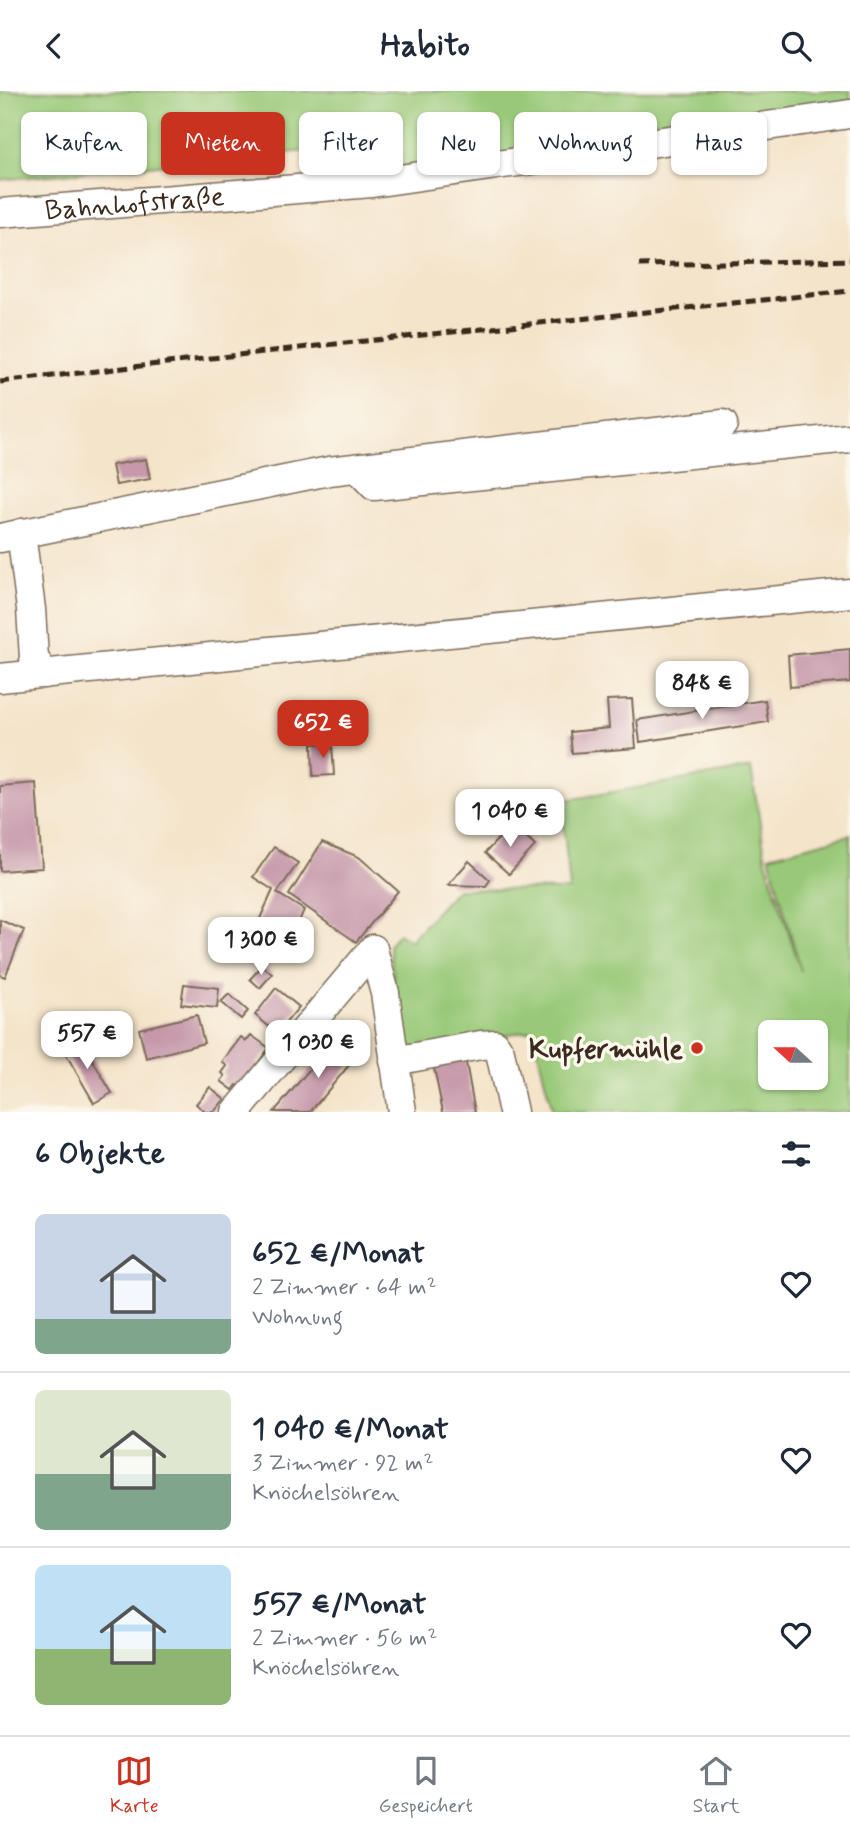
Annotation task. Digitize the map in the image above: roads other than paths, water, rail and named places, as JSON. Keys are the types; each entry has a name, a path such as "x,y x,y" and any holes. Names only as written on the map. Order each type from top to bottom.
{"street":[{"name":"Bahnhofstraße","path":"0,213 372,183 850,114"},
{"path":"44,674 34,658 31,609 11,536 329,471 723,424"},
{"path":"357,468 374,486 850,439"},
{"path":"0,678 850,593"},
{"path":"236,1112 373,949 385,993 402,1112"},
{"path":"394,1061 481,1045 495,1045 500,1052 513,1112"}],"railway":[{"path":"639,265 850,260"},
{"path":"0,382 850,291"}],"place":[{"name":"Kupfermühle","path":"697,1048"}]}
